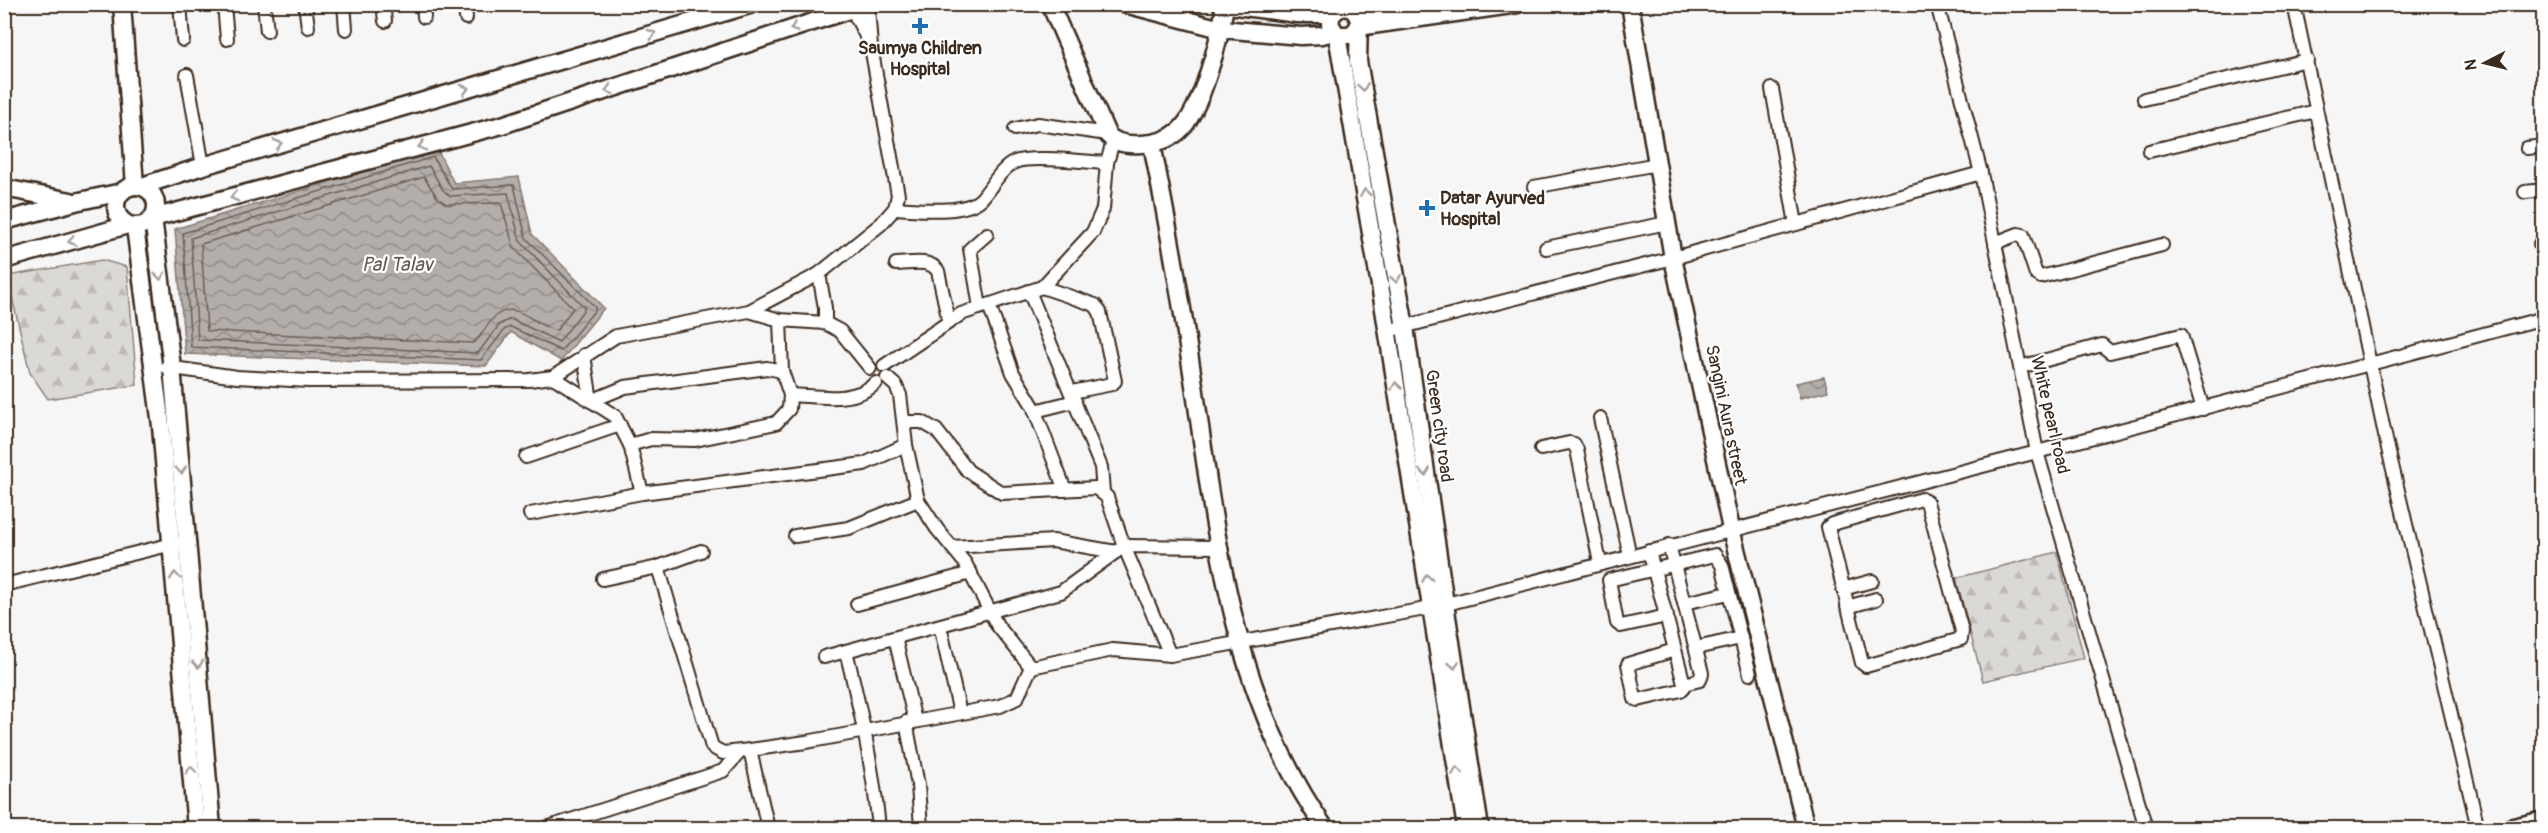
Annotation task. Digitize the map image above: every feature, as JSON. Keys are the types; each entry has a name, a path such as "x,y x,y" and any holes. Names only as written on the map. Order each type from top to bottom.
{"street":[{"path":"122,4 133,188"},
{"path":"180,4 183,40"},
{"path":"224,4 227,39"},
{"path":"264,4 267,32"},
{"path":"305,4 308,27"},
{"path":"344,4 346,29"},
{"path":"383,4 385,21"},
{"path":"465,4 466,18"},
{"path":"4,221 133,188 753,4"},
{"path":"790,395 843,397 866,392 882,376 961,314 1042,287 1093,232 1103,209 1110,138 1050,4"},
{"path":"1125,4 1221,28 1301,36 1336,33 1346,37 1356,17"},
{"path":"1356,17 1412,4"},
{"path":"1015,129 1038,124 1110,138 1132,145 1152,144 1170,138 1181,129 1197,106 1221,28 1223,5 1297,14 1345,7 1356,17 1518,4"},
{"name":"Sangini Aura street","path":"1630,4 1673,258 1731,529 1806,828"},
{"name":"White pearl road","path":"1937,4 1981,173 2037,452 2146,828"},
{"path":"2294,4 2386,440 2478,828"},
{"path":"153,218 502,125 856,7 871,47 898,195 895,208 881,224 819,274 750,311 628,332 602,343 553,376 512,382 309,381 237,377 172,367 154,367"},
{"path":"1333,10 1330,24 1336,33"},
{"name":"Green city road","path":"1356,17 1358,61 1405,327 1466,828"},
{"name":"Green city road","path":"1336,33 1387,331 1480,828"},
{"path":"2144,99 2307,60"},
{"path":"187,75 203,166"},
{"path":"1772,89 1796,224"},
{"path":"2149,151 2316,111"},
{"path":"1152,144 1179,278 1218,547 1239,642 1279,752 1325,828"},
{"path":"2528,148 2544,146"},
{"path":"895,208 944,209 968,206 980,200 1005,168 1020,160 1107,163"},
{"path":"1534,187 1657,164"},
{"path":"1387,331 1673,258 1981,173"},
{"path":"4,188 75,202"},
{"path":"4,260 131,226 148,223 156,212 156,199 147,189 133,188 116,201 116,209 118,215 131,226 154,367 180,543 212,828"},
{"path":"2525,192 2544,190"},
{"path":"153,218 172,367 196,828"},
{"path":"1546,248 1667,224"},
{"path":"987,234 970,249 985,306 1013,373 1035,411 1065,490"},
{"path":"1995,243 2018,234 2023,235 2036,274 2041,277 2162,244"},
{"path":"896,264 928,263 934,266 938,271 949,322"},
{"path":"819,274 825,322"},
{"path":"1035,411 1115,381 1100,312 1095,305 1042,287"},
{"path":"1029,291 1101,467 1102,492"},
{"path":"750,311 780,320 825,322 840,331 870,368 869,378 882,376 896,386 900,395 906,445 918,500 971,573 997,625 1031,667"},
{"path":"1031,667 1113,650 1170,655 1438,606 2372,365 2544,318"},
{"path":"630,446 651,439 695,440 776,423 789,410 790,395 782,371 780,320"},
{"path":"2020,367 2102,345 2105,345 2108,352 2180,334 2183,336 2203,409"},
{"path":"584,355 591,400"},
{"path":"591,400 625,387 767,368 782,371"},
{"path":"553,376 615,416 630,446 642,493"},
{"path":"1600,418 1630,556"},
{"path":"904,422 922,422 936,430 968,471 1002,493 1096,488 1102,492 1107,497 1120,549 1170,655"},
{"path":"526,457 620,425"},
{"path":"1541,449 1574,444 1600,563"},
{"path":"530,514 642,493 864,464 906,445"},
{"path":"1852,499 1857,517"},
{"path":"795,536 849,528 918,500"},
{"path":"1926,500 1962,631 1961,639 1866,666 1862,663 1843,589 1828,527 1857,517 1926,500"},
{"path":"952,547 1053,541 1120,549 1218,547"},
{"path":"4,585 180,543"},
{"path":"1669,545 1702,676 1700,680 1684,684"},
{"path":"824,657 1061,592 1120,549"},
{"path":"1649,550 1684,684 1681,690 1638,700 1634,697 1628,664 1675,650"},
{"path":"603,579 658,567 701,551"},
{"path":"1667,616 1626,627 1617,623 1609,580 1714,555 1721,561 1750,674"},
{"path":"658,567 711,747 723,753 806,742 866,729 1000,706 1017,698 1031,667"},
{"path":"857,604 971,573"},
{"path":"1843,589 1872,581"},
{"path":"1684,603 1729,593"},
{"path":"1847,607 1876,599"},
{"path":"940,626 960,713"},
{"path":"895,638 910,722 921,828"},
{"path":"1696,648 1741,638"},
{"path":"846,651 866,729 874,774 879,828"},
{"path":"546,828 713,776 723,771 745,751"},
{"path":"745,751 768,828"},
{"path":"2509,828 2544,820"}],"green space":[{"path":"102,260 127,267 137,385 48,399 30,373 7,276"},
{"path":"2057,552 2084,658 1983,681 1956,578"}],"water":[{"name":"Pal Talav","path":"437,149 454,183 519,177 532,234 604,308 561,361 511,332 486,366 185,354 175,229"},
{"path":"1824,377 1828,391 1800,398 1796,383"}],"place":[{"name":"Saumya Children Hospital","path":"920,26"},
{"name":"Datar Ayurved Hospital","path":"1427,208"}]}
